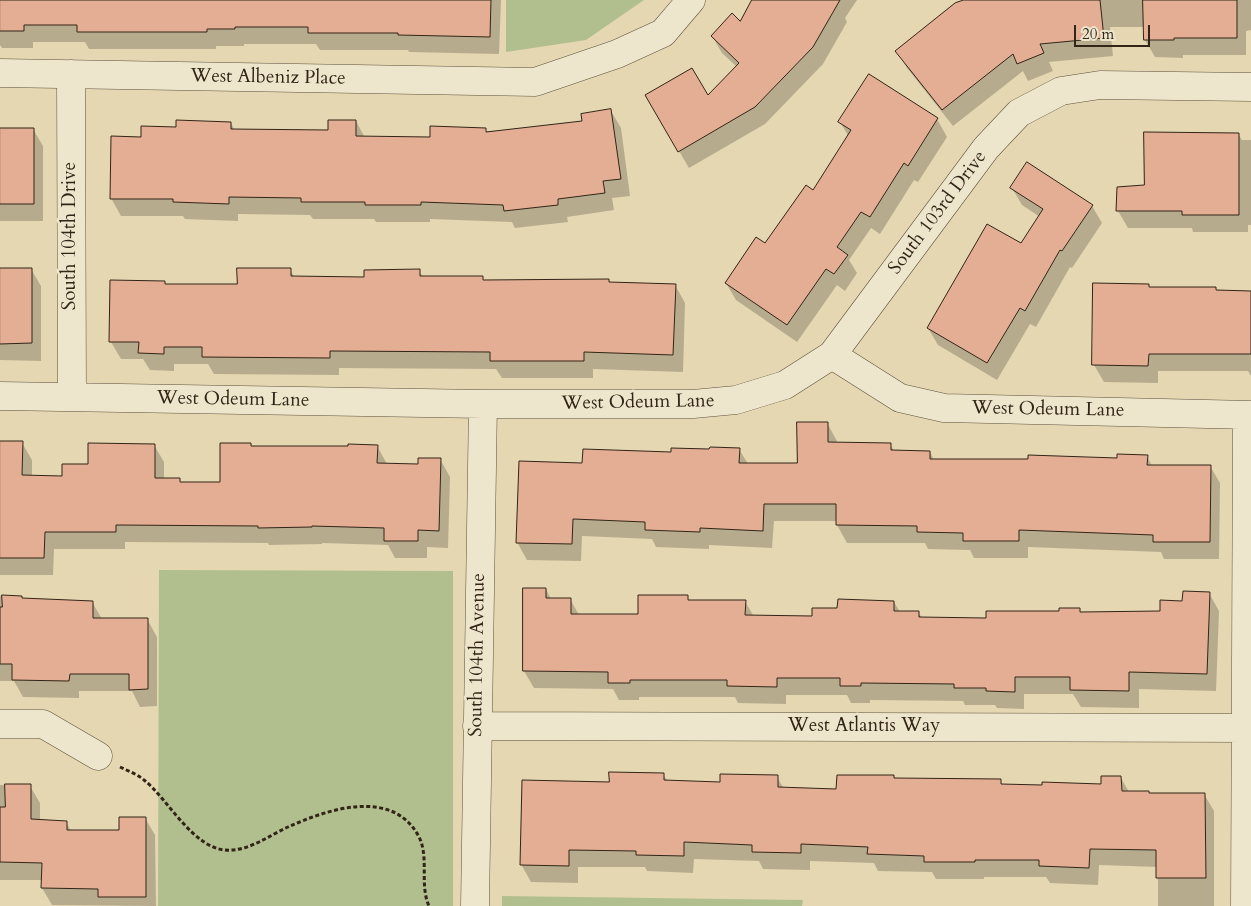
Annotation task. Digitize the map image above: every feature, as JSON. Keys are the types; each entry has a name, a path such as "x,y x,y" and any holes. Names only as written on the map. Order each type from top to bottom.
{"street":[{"name":"West Albeniz Place","path":"0,73 536,82 617,54 663,33 691,0"},
{"name":"South 104th Drive","path":"71,74 72,397"},
{"name":"South 103rd Drive","path":"832,355 986,148 1019,113 1061,91 1100,85 1251,87"},
{"name":"West Odeum Lane","path":"0,396 482,404 693,404 736,400 785,385 832,355 900,398 944,408 1249,415"},
{"name":"South 104th Avenue","path":"475,906 482,404"},
{"path":"1245,906 1249,728 1249,415"},
{"path":"0,724 43,724 98,756"},
{"name":"West Atlantis Way","path":"477,726 1249,728"}],"path":[{"path":"98,756 143,779 194,834 209,846 224,850 241,849 289,827 345,808 368,806 391,810 406,819 419,837 429,906"}],"green space":[{"path":"506,0 644,0 586,40 506,52"},
{"path":"159,570 453,571 453,906 158,906"},
{"path":"502,896 803,900 802,906 502,906"}],"building":[{"path":"0,0 491,0 490,37 398,35 398,33 308,33 308,27 235,27 235,29 207,29 207,32 77,32 77,25 24,25 24,31 0,31"},
{"path":"752,0 840,0 813,47 755,107 678,152 645,95 692,68 708,95 739,63 711,36 732,13 740,21"},
{"path":"964,0 1100,0 1104,38 1040,44 1044,53 1017,64 1013,54 942,110 895,51 955,3"},
{"path":"1143,0 1237,0 1237,38 1144,40"},
{"path":"869,74 938,118 908,166 904,163 870,217 861,212 837,247 848,255 834,274 826,269 787,325 725,283 756,237 765,243 806,185 813,190 851,130 838,122"},
{"path":"611,109 621,179 603,181 605,193 558,199 558,205 504,211 503,205 421,202 421,205 365,205 365,202 301,202 301,198 229,197 229,204 173,202 173,199 110,199 111,136 141,137 141,126 176,127 176,120 231,122 231,129 328,130 328,120 356,120 356,136 430,137 430,126 486,128 486,132 582,121 581,114"},
{"path":"0,128 34,128 34,204 0,204"},
{"path":"1144,132 1239,133 1239,215 1182,215 1182,211 1116,211 1117,187 1144,185"},
{"path":"1027,162 1093,205 1062,251 1060,250 1025,311 1020,308 987,363 927,328 987,224 1021,243 1043,209 1010,188"},
{"path":"0,268 32,268 32,343 0,344"},
{"path":"237,268 291,268 291,276 364,277 364,270 420,269 420,276 483,276 483,280 609,279 609,282 676,284 673,355 584,352 584,361 490,361 490,352 330,351 330,358 202,357 202,347 164,347 164,354 138,353 139,342 109,342 110,280 165,281 165,284 237,284"},
{"path":"1093,283 1149,284 1149,287 1216,287 1216,290 1251,291 1251,354 1149,354 1148,366 1092,365"},
{"path":"797,422 828,422 828,442 891,443 891,450 930,451 930,459 1028,459 1028,455 1117,458 1117,454 1148,455 1147,465 1211,465 1210,542 1153,542 1153,535 1019,530 1019,541 963,541 963,533 917,532 917,526 836,525 836,504 764,504 763,531 700,528 700,532 645,530 645,522 573,519 572,544 516,543 519,461 582,463 583,449 671,452 671,448 709,449 710,447 740,448 739,463 797,463"},
{"path":"0,441 23,441 22,475 62,476 62,464 88,464 88,443 155,444 155,478 180,478 180,482 220,482 220,443 251,443 251,446 378,445 377,463 418,464 418,458 441,458 439,531 418,530 418,541 384,541 384,528 116,525 116,532 45,532 44,558 0,558"},
{"path":"523,588 546,588 546,598 571,598 571,614 638,614 638,595 688,595 688,600 746,600 745,615 812,616 812,608 837,608 838,599 894,601 894,611 919,611 919,617 986,618 986,611 1059,611 1059,608 1080,608 1080,612 1160,611 1160,600 1182,601 1183,591 1210,592 1207,674 1129,672 1129,691 1070,690 1070,677 1015,677 1015,692 986,691 986,688 954,688 954,684 861,683 861,686 840,686 840,678 777,678 777,687 727,686 727,680 630,680 630,683 608,683 608,672 523,671"},
{"path":"2,595 22,596 22,598 93,601 93,618 148,618 148,689 129,690 129,674 70,674 69,681 12,680 12,664 0,664 0,607 2,607"},
{"path":"609,772 664,773 664,780 720,782 720,774 778,775 778,787 836,789 837,775 894,775 894,778 1001,779 1001,784 1042,785 1042,782 1101,784 1101,776 1121,776 1122,791 1205,793 1206,878 1156,878 1156,850 1090,849 1089,868 1039,866 1039,860 924,862 924,856 867,854 868,847 801,844 801,853 752,852 752,845 684,842 684,856 636,855 636,851 569,850 569,866 520,865 522,780 609,782"},
{"path":"5,784 31,784 31,819 67,821 67,830 119,830 119,817 146,817 146,897 98,897 98,889 41,888 42,863 0,862 0,807 5,807"}]}
